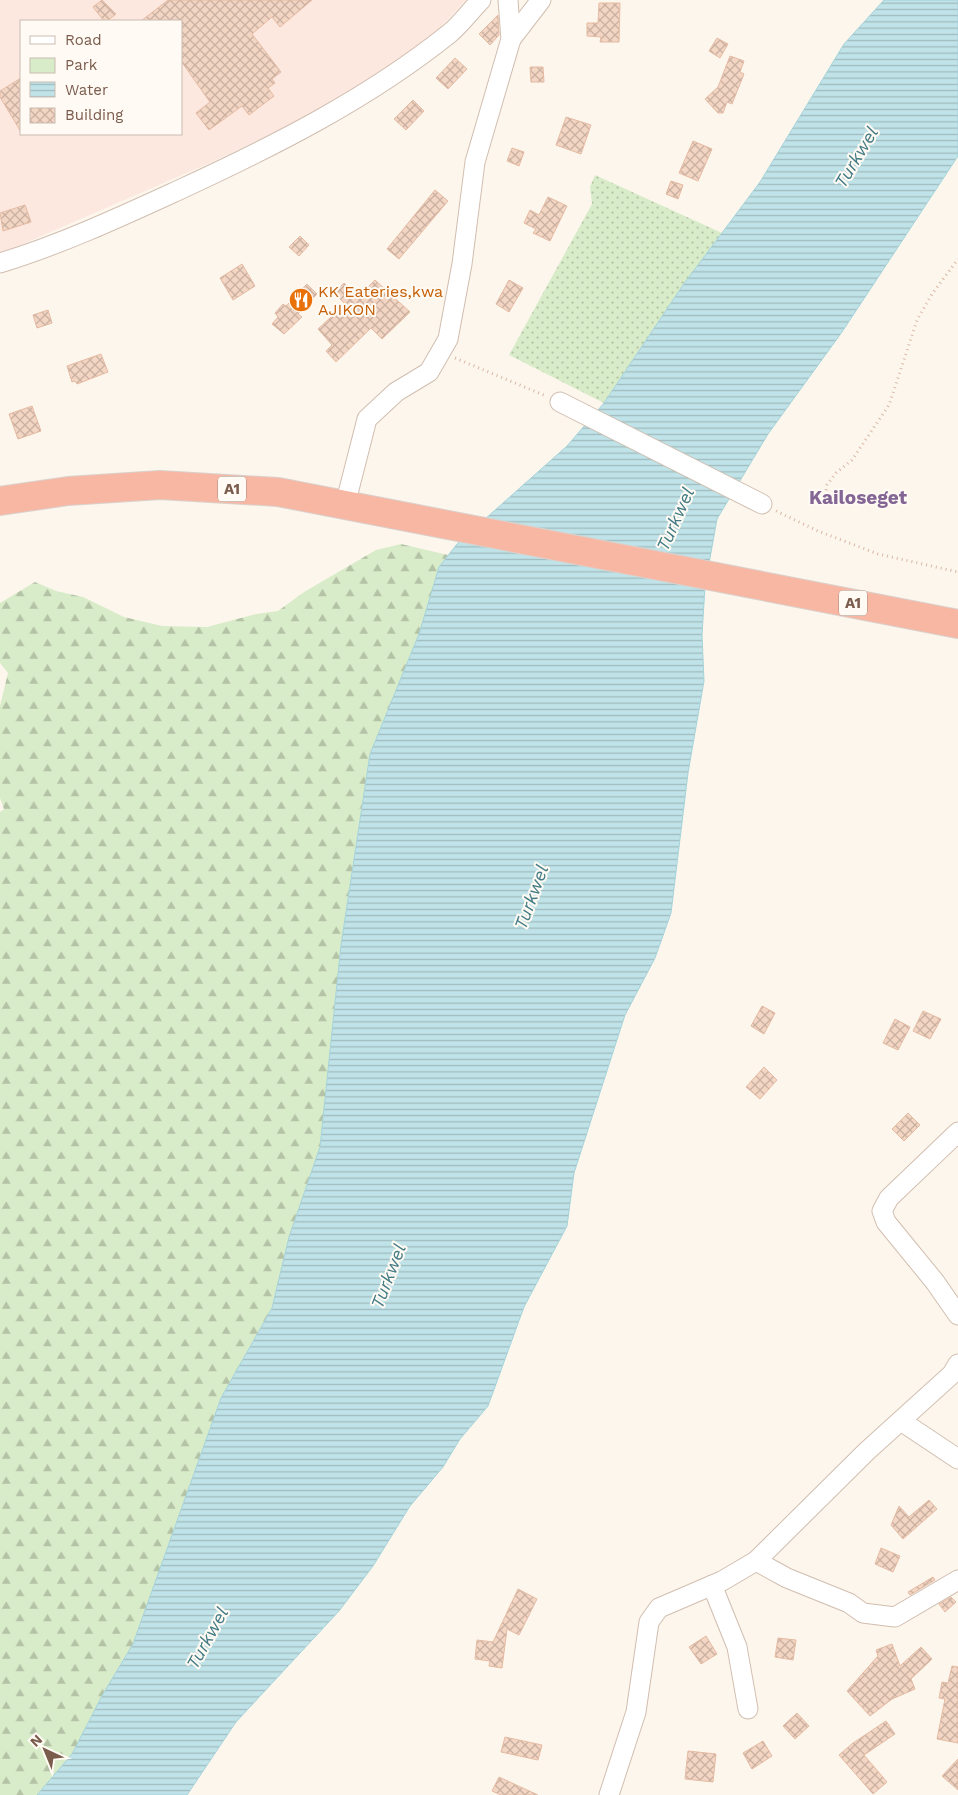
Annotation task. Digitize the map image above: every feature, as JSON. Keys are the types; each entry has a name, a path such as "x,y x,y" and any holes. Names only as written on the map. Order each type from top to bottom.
{"highway":[{"name":"A1","path":"0,501 68,491 160,485 278,492 958,624"}],"street":[{"path":"0,263 47,248 277,144 329,115 407,64 452,32 482,0"},
{"path":"346,505 367,419 396,392 429,372 448,339 462,264 475,162 511,39 508,0"},
{"path":"511,39 541,0"},
{"path":"560,402 762,504"},
{"path":"958,1132 889,1198 882,1211 886,1222 935,1282 958,1315"},
{"path":"609,1795 636,1712 650,1622 659,1608 712,1585 756,1561 952,1374 958,1364"},
{"path":"901,1421 958,1459"},
{"path":"756,1561 787,1578 848,1603 863,1613 895,1617 958,1580"},
{"path":"712,1585 736,1647 748,1709"}],"path":[{"path":"824,501 827,485 836,473 852,460 889,405 917,320 932,294 958,259"},
{"path":"440,352 560,402"},
{"path":"762,504 818,531 878,554 958,572"}],"shaded area":[{"path":"0,0 466,0 429,40 348,97 212,162 0,254"}],"green space":[{"path":"595,175 722,233 683,285 604,403 509,355 592,204 590,187"},
{"path":"401,544 448,555 439,567 419,634 370,754 341,945 320,1147 289,1237 272,1308 221,1398 133,1644 103,1694 72,1754 37,1795 0,1795 0,812 4,809 0,798 0,706 8,673 0,663 0,603 35,582 56,591 83,597 124,617 162,626 207,627 256,614 278,611 304,592 376,550"}],"water":[{"name":"Turkwel","path":"884,0 958,0 958,156 842,332 768,434 717,519 705,586 702,635 704,681 688,773 671,913 655,958 625,1015 574,1173 567,1226 524,1307 488,1406 460,1439 443,1467 410,1506 373,1566 339,1611 236,1722 187,1795 37,1795 72,1754 103,1694 133,1644 221,1398 272,1308 289,1237 320,1147 341,945 370,754 419,634 439,567 457,544 567,446 604,403 683,285 760,182 844,44"}],"building":[{"path":"102,0 116,14 108,20 103,20 93,7"},
{"path":"168,0 312,0 280,27 272,17 252,34 281,72 272,79 275,83 268,88 274,96 249,115 242,106 209,130 196,113 210,102 182,62 182,20 142,20"},
{"path":"599,3 620,3 619,42 600,42 601,37 587,36 587,23 598,23"},
{"path":"498,15 499,35 490,45 479,34"},
{"path":"717,38 728,44 720,58 709,51"},
{"path":"730,56 744,61 740,72 744,74 732,104 727,102 723,113 718,113 705,99 718,87"},
{"path":"455,58 467,69 448,89 436,78"},
{"path":"530,67 543,67 544,82 531,82"},
{"path":"20,79 20,130 0,97 0,91"},
{"path":"413,100 424,111 406,130 394,119"},
{"path":"566,117 591,125 581,154 556,145"},
{"path":"693,141 712,149 698,181 679,173"},
{"path":"512,148 524,152 519,166 507,161"},
{"path":"671,181 683,185 678,199 666,194"},
{"path":"435,190 448,201 399,259 387,249"},
{"path":"548,197 567,206 550,241 533,233 536,229 524,223 530,210 539,215"},
{"path":"25,205 31,222 3,231 0,213"},
{"path":"300,236 309,245 299,256 289,247"},
{"path":"242,264 255,286 233,300 220,278"},
{"path":"375,280 410,312 382,339 371,328 336,362 326,351 332,345 318,329 345,304 334,293 344,283 358,297"},
{"path":"509,280 523,288 509,312 496,304"},
{"path":"307,284 317,294 298,314 302,317 284,334 272,324 278,317 275,313 283,304 286,306"},
{"path":"48,310 52,323 37,328 33,315"},
{"path":"101,354 108,372 77,384 75,381 72,382 67,366"},
{"path":"32,406 41,431 18,439 9,414"},
{"path":"762,1006 775,1013 764,1034 751,1026"},
{"path":"923,1011 941,1019 930,1039 913,1031"},
{"path":"895,1019 910,1027 898,1050 883,1043"},
{"path":"764,1067 777,1080 760,1099 746,1087"},
{"path":"908,1113 920,1125 904,1141 892,1129"},
{"path":"929,1500 937,1509 903,1539 891,1525 899,1506 909,1517"},
{"path":"881,1548 900,1556 893,1572 875,1564"},
{"path":"933,1577 935,1580 910,1595 908,1592"},
{"path":"518,1589 537,1599 519,1635 507,1629 502,1668 489,1666 490,1661 475,1659 477,1640 493,1642"},
{"path":"951,1597 956,1602 945,1612 939,1604"},
{"path":"706,1636 717,1654 701,1664 689,1647"},
{"path":"778,1638 796,1640 793,1660 775,1657"},
{"path":"892,1644 900,1666 921,1647 932,1659 911,1679 915,1689 892,1699 870,1716 847,1691 878,1656 876,1650"},
{"path":"952,1666 958,1667 958,1743 937,1739 945,1699 939,1698 942,1682 948,1683"},
{"path":"797,1713 809,1726 795,1739 783,1726"},
{"path":"886,1721 895,1734 864,1755 887,1782 873,1794 839,1755 853,1743"},
{"path":"505,1737 542,1745 538,1760 501,1752"},
{"path":"763,1741 772,1756 752,1769 743,1753"},
{"path":"688,1751 716,1754 713,1782 685,1779"},
{"path":"958,1759 958,1790 942,1776"},
{"path":"499,1777 538,1795 501,1795 492,1791"}],"place":[{"name":"KK Eateries,kwa AJIKON","path":"301,300"}],"district":[{"name":"Kailoseget","path":"858,497"}]}
